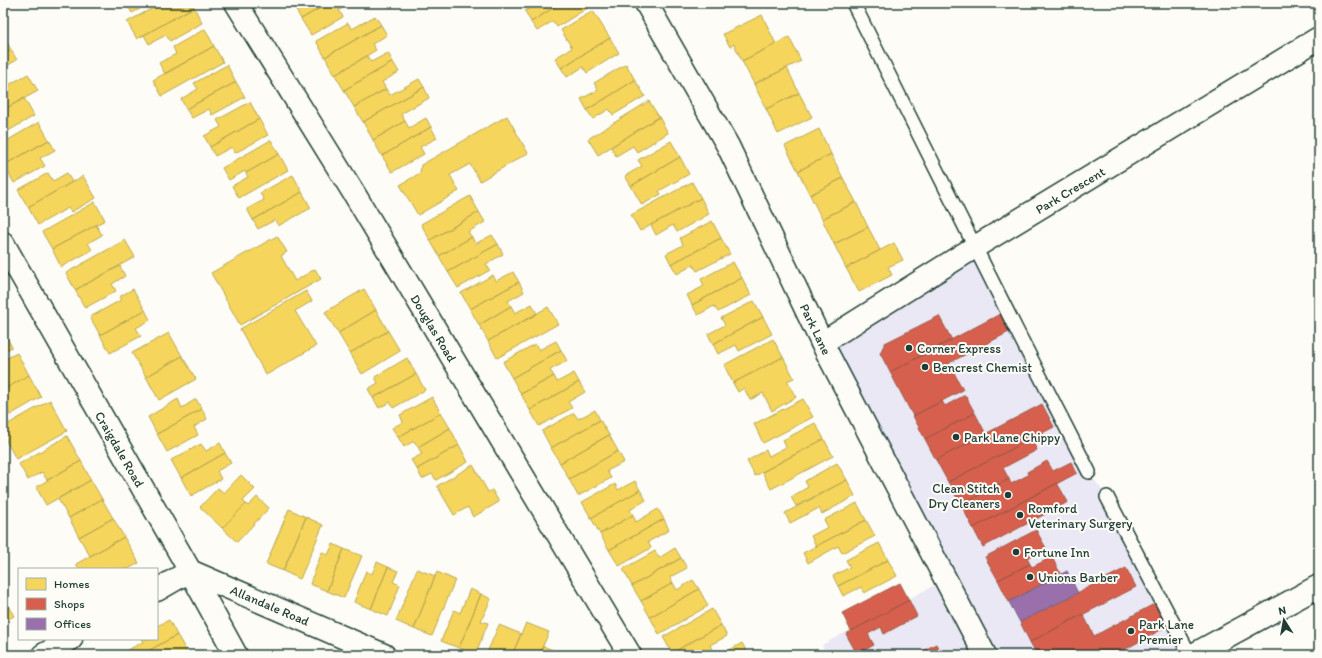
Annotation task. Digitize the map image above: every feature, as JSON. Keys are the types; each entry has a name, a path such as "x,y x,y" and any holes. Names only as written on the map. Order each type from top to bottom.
{"street":[{"name":"Douglas Road","path":"236,3 355,195 630,655"},
{"name":"Park Lane","path":"646,3 728,146 822,343 985,655"},
{"name":"Park Crescent","path":"822,343 1319,38"},
{"name":"Craigdale Road","path":"3,243 190,571 236,655"},
{"path":"158,589 190,571"},
{"name":"Allandale Road","path":"190,571 384,655"},
{"path":"1192,655 1319,586"},
{"path":"43,655 69,640"}],"lane":[{"path":"853,3 1089,472"},
{"path":"1107,497 1192,655"}],"shaded area":[{"path":"975,247 1089,472 1107,497 1190,655 826,655 822,645 946,579 822,343"}],"building: Homes":[{"path":"126,3 151,3 132,13"},
{"path":"162,3 191,3 194,7 137,39 127,22"},
{"path":"292,3 329,3 301,19"},
{"path":"329,3 352,3 339,10 343,17 311,35 301,19"},
{"path":"539,3 561,3 531,22 525,11"},
{"path":"561,3 586,3 589,7 557,27 553,21 537,31 531,22"},
{"path":"194,7 202,23 170,41 166,35 149,44 144,35"},
{"path":"593,11 610,38 561,68 555,58 572,48 561,30"},
{"path":"762,15 776,44 742,61 734,44 730,47 723,34"},
{"path":"375,16 381,25 325,57 316,41 348,23 352,29"},
{"path":"381,25 387,35 372,44 376,50 335,75 325,57"},
{"path":"205,29 214,46 165,74 159,63 176,54 173,47"},
{"path":"3,35 11,50 3,55"},
{"path":"789,37 801,61 754,84 742,61"},
{"path":"610,38 619,53 587,73 583,67 567,77 561,68"},
{"path":"214,46 223,62 162,96 153,80"},
{"path":"11,50 17,60 3,68 3,55"},
{"path":"388,53 393,62 344,90 335,75 367,56 371,62"},
{"path":"393,62 399,72 382,82 386,89 354,107 344,90"},
{"path":"626,64 635,80 587,110 581,99 598,90 594,83"},
{"path":"227,65 236,82 186,109 181,99 198,89 194,83"},
{"path":"787,68 799,93 766,109 754,84"},
{"path":"28,74 38,91 3,110 3,88"},
{"path":"419,79 424,87 363,122 354,107 386,89 390,95"},
{"path":"635,80 645,96 613,115 609,109 593,119 587,110"},
{"path":"236,82 245,97 212,115 209,109 192,118 186,109"},
{"path":"424,87 429,98 401,114 405,121 373,140 363,122"},
{"path":"799,93 812,117 778,134 766,109"},
{"path":"24,98 34,116 3,134 3,110"},
{"path":"649,101 659,117 598,155 588,139"},
{"path":"250,102 259,119 210,147 204,136 221,127 217,120"},
{"path":"507,116 528,153 480,181 470,164 450,175 459,191 418,215 400,185 420,173 421,165"},
{"path":"659,117 668,133 637,152 633,146 616,156 611,147"},
{"path":"426,118 431,127 382,156 373,140 405,121 409,128"},
{"path":"259,119 268,135 235,153 232,147 215,156 210,147"},
{"path":"39,122 49,140 4,165 3,143"},
{"path":"431,127 437,138 420,147 424,154 392,172 382,156"},
{"path":"819,129 831,154 798,171 785,146"},
{"path":"49,140 55,150 40,158 45,166 14,183 4,165"},
{"path":"271,140 279,154 246,173 245,171 229,180 222,168"},
{"path":"671,141 680,157 631,186 625,176 642,166 638,160"},
{"path":"279,154 288,170 239,198 232,186 248,177 246,173"},
{"path":"831,154 843,178 810,195 798,171"},
{"path":"680,157 689,174 659,191 661,194 642,205 631,186"},
{"path":"48,173 53,181 67,173 72,182 28,207 18,190"},
{"path":"293,175 302,192 253,220 247,209 264,200 260,193"},
{"path":"83,176 96,198 71,212 68,208 38,225 28,207"},
{"path":"843,178 856,202 822,219 810,195"},
{"path":"692,182 701,198 640,231 631,215"},
{"path":"302,192 311,208 278,226 275,220 258,229 253,220"},
{"path":"470,196 479,212 430,240 421,224"},
{"path":"701,198 709,214 677,232 673,225 656,235 651,225"},
{"path":"95,202 105,220 52,249 42,232"},
{"path":"856,202 868,227 834,244 822,219"},
{"path":"479,212 485,222 468,232 472,237 439,256 430,240"},
{"path":"712,221 721,238 671,264 666,254 683,245 680,238"},
{"path":"96,225 102,235 88,243 92,250 61,267 52,249"},
{"path":"868,227 880,250 846,268 834,244"},
{"path":"492,235 498,244 448,272 439,256 472,237 475,244"},
{"path":"277,236 287,252 281,256 295,281 315,269 321,279 240,325 211,273"},
{"path":"721,238 730,254 697,271 693,265 677,274 671,264"},
{"path":"125,240 135,257 75,290 66,273"},
{"path":"894,243 903,260 888,267 892,275 859,292 846,268"},
{"path":"498,244 503,254 486,264 490,270 458,288 448,272"},
{"path":"733,262 742,278 692,305 687,295 704,286 701,279"},
{"path":"120,266 125,276 112,284 116,291 85,308 75,290"},
{"path":"513,272 519,282 470,309 461,293 493,275 496,281"},
{"path":"742,278 751,295 718,312 714,306 698,315 692,305"},
{"path":"519,282 524,292 508,301 511,306 479,325 470,309"},
{"path":"133,289 145,310 100,335 90,317 121,300 119,297"},
{"path":"364,289 376,310 338,333 325,312"},
{"path":"306,291 312,301 295,311 316,346 266,375 240,329"},
{"path":"754,301 763,317 713,344 708,334 725,325 721,318"},
{"path":"532,304 537,314 488,341 479,325 511,306 515,313"},
{"path":"548,307 558,324 497,358 488,341"},
{"path":"145,310 150,320 136,328 141,336 110,353 100,335"},
{"path":"376,310 388,331 350,353 338,333"},
{"path":"763,317 772,334 739,351 736,345 718,354 713,344"},
{"path":"3,331 12,347 3,352"},
{"path":"388,331 400,351 362,374 350,353"},
{"path":"169,333 182,356 146,377 132,353"},
{"path":"773,339 783,357 733,383 724,365"},
{"path":"556,341 561,350 512,378 503,362 535,344 539,350"},
{"path":"561,350 567,361 550,370 554,376 521,394 512,378"},
{"path":"17,353 29,375 3,390 3,360"},
{"path":"182,356 196,379 159,400 146,377"},
{"path":"783,357 794,378 787,381 796,397 772,411 763,393 750,400 744,388 738,392 733,383"},
{"path":"407,358 416,374 373,398 368,389 378,383 375,377"},
{"path":"574,373 579,382 530,410 521,394 554,376 557,382"},
{"path":"416,374 425,390 393,408 390,402 379,408 373,398"},
{"path":"29,375 41,397 10,415 3,403 3,390"},
{"path":"579,382 585,392 568,402 572,408 539,426 530,410"},
{"path":"432,397 441,413 398,437 392,428 403,422 400,415"},
{"path":"178,399 182,408 196,399 202,409 157,434 148,417"},
{"path":"803,399 813,417 763,443 754,424"},
{"path":"50,400 67,431 16,459 3,435 3,427"},
{"path":"202,409 207,419 194,427 198,435 167,452 157,434"},
{"path":"595,410 600,420 551,448 542,431 574,413 578,419"},
{"path":"441,413 450,428 418,447 414,441 404,447 398,437"},
{"path":"600,420 609,435 560,463 551,448"},
{"path":"815,423 824,439 755,476 747,461 766,450 769,456 786,447 783,440"},
{"path":"450,428 459,445 417,469 411,460 422,454 418,447"},
{"path":"609,435 618,451 569,479 560,463"},
{"path":"67,436 81,461 47,480 42,472 28,480 19,464"},
{"path":"824,439 833,456 771,489 762,472"},
{"path":"220,443 225,453 181,478 171,460 201,444 206,451"},
{"path":"459,445 468,462 436,480 432,474 422,479 417,469"},
{"path":"618,451 624,462 607,471 611,478 578,496 569,479"},
{"path":"225,453 231,463 217,471 221,479 191,496 181,478"},
{"path":"81,461 91,480 46,505 36,487"},
{"path":"837,463 847,480 796,506 791,497 808,487 805,481"},
{"path":"473,465 488,492 492,490 499,502 473,517 468,507 454,515 437,486"},
{"path":"241,475 255,489 243,501 246,504 222,528 200,507 218,488 224,493"},
{"path":"91,480 102,499 69,518 58,499"},
{"path":"847,480 855,496 822,514 819,508 790,523 785,513"},
{"path":"635,481 640,490 591,518 582,502 615,484 618,490"},
{"path":"640,490 646,500 630,510 633,515 600,534 591,518"},
{"path":"257,497 269,508 237,542 222,528 246,504 248,506"},
{"path":"102,499 113,518 79,537 69,518"},
{"path":"857,503 866,520 816,546 811,536 828,527 824,520"},
{"path":"289,509 306,517 283,571 266,564"},
{"path":"658,509 664,519 609,550 600,534 633,515 636,522"},
{"path":"306,517 323,525 300,579 283,571"},
{"path":"113,518 124,537 90,556 79,537"},
{"path":"664,519 669,530 648,542 651,548 619,566 609,550"},
{"path":"866,520 875,536 842,553 838,546 808,563 803,553"},
{"path":"124,537 139,563 130,568 78,568 76,564"},
{"path":"879,543 888,560 838,586 833,576 850,567 846,560"},
{"path":"333,544 344,549 327,591 310,584 322,552 328,555"},
{"path":"675,548 681,558 632,586 623,569 655,551 659,558"},
{"path":"344,549 362,556 344,598 327,591"},
{"path":"681,558 687,568 670,577 673,583 641,601 632,586"},
{"path":"888,560 897,576 864,593 861,587 843,596 838,586"},
{"path":"377,562 388,567 371,609 354,602 366,571 372,574"},
{"path":"388,567 398,571 393,582 400,585 388,616 371,609"},
{"path":"417,569 435,576 414,629 396,621"},
{"path":"437,572 455,580 432,636 414,629"},
{"path":"693,580 699,589 650,617 641,601 673,583 677,590"},
{"path":"470,589 481,594 459,648 441,641 454,610 460,613"},
{"path":"699,589 708,606 659,634 650,617"},
{"path":"481,594 491,599 481,621 488,623 475,655 459,648"},
{"path":"3,597 14,616 3,622"},
{"path":"712,609 721,625 672,653 663,637"},
{"path":"169,620 177,635 141,655 126,655 124,652 143,642 142,640 158,640 158,626"},
{"path":"526,623 549,632 539,655 512,655"},
{"path":"499,625 521,634 512,655 486,655"},
{"path":"721,625 727,636 710,645 713,651 705,655 673,655 672,653"},
{"path":"177,635 187,652 181,655 141,655"},
{"path":"742,643 747,652 742,655 721,655"},
{"path":"543,646 565,655 539,655"}],"building: Shops":[{"name":"Bencrest Chemist","path":"1000,314 1009,332 949,363 963,390 913,416 890,372"},
{"name":"Corner Express","path":"939,316 952,340 890,372 880,353 885,343"},
{"path":"965,395 975,413 925,439 913,416 942,401 945,406"},
{"path":"1042,404 1054,427 948,482 936,460"},
{"name":"Park Lane Chippy","path":"975,413 986,434 936,460 925,439"},
{"path":"1031,439 1037,450 1003,468 1009,479 961,505 948,482"},
{"name":"Clean Stitch Dry Cleaners","path":"1047,461 1053,471 1071,462 1077,473 973,528 961,505 1009,479 1011,484 1028,475 1027,472"},
{"name":"Romford Veterinary Surgery","path":"1057,483 1068,502 983,547 973,528"},
{"name":"Fortune Inn","path":"1036,530 1046,548 1027,558 1030,564 998,580 985,557"},
{"name":"Unions Barber","path":"1052,557 1061,575 1009,602 998,580 1030,564 1032,567"},
{"path":"1126,568 1136,587 1030,642 1020,622"},
{"path":"900,583 909,600 851,631 842,613"},
{"path":"909,600 917,616 884,634 881,627 868,634 874,645 857,654 846,634"},
{"name":"Park Lane Premier","path":"1156,603 1168,626 1120,652 1121,655 1037,655 1030,642 1083,614 1094,636"},
{"path":"936,644 942,655 915,655"}],"building: Offices":[{"path":"1067,571 1078,593 1020,622 1009,602"}],"place":[{"name":"Corner Express","path":"909,348"},
{"name":"Bencrest Chemist","path":"925,367"},
{"name":"Park Lane Chippy","path":"956,437"},
{"name":"Clean Stitch Dry Cleaners","path":"1008,495"},
{"name":"Romford Veterinary Surgery","path":"1020,515"},
{"name":"Fortune Inn","path":"1016,552"},
{"name":"Unions Barber","path":"1030,577"},
{"name":"Park Lane Premier","path":"1131,631"}]}
